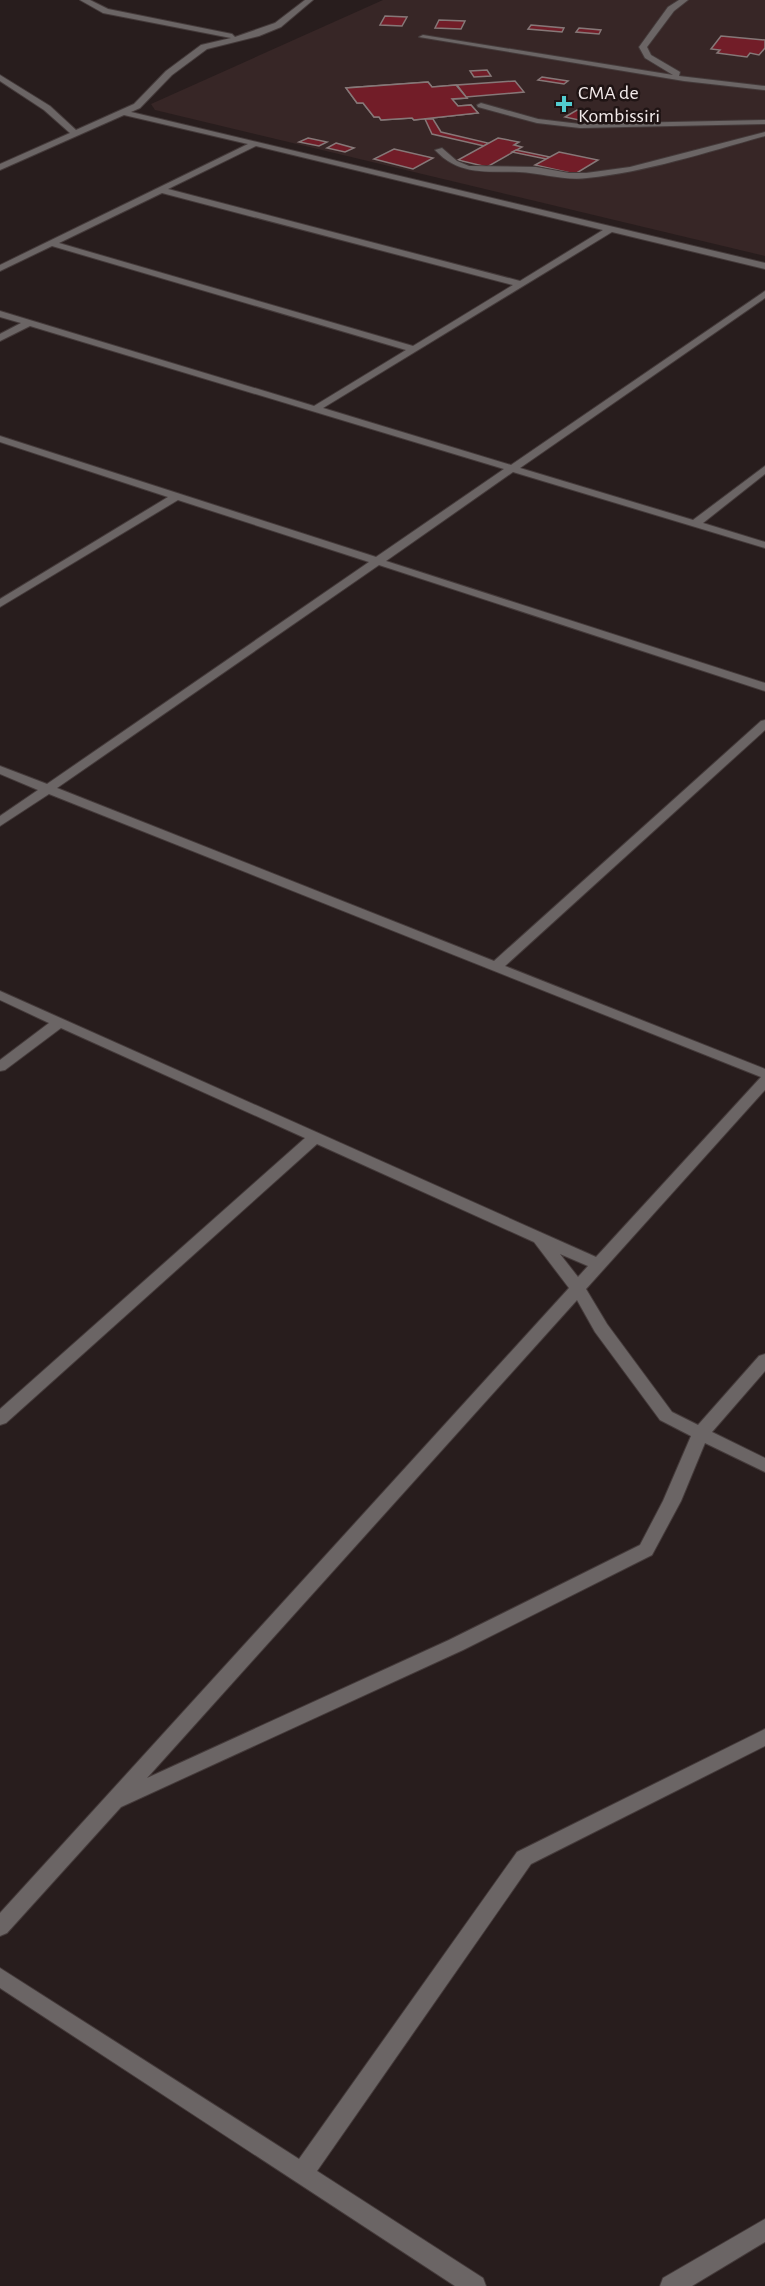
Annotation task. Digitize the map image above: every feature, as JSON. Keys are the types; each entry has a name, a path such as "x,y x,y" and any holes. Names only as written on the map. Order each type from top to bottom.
{"street":[{"path":"84,0 106,11 241,37"},
{"path":"0,167 138,106 169,73 204,47 278,25 309,0"},
{"path":"684,0 671,9 644,47 648,56 684,79"},
{"path":"423,37 684,79 765,88"},
{"path":"0,77 47,108 72,131"},
{"path":"481,105 537,121 572,125 765,122"},
{"path":"123,112 765,266"},
{"path":"439,150 454,163 468,168 528,170 586,176 630,169 765,134"},
{"path":"0,268 255,144"},
{"path":"161,190 522,284"},
{"path":"315,409 611,229"},
{"path":"51,243 414,349"},
{"path":"0,822 765,294"},
{"path":"0,314 765,545"},
{"path":"0,338 29,323"},
{"path":"0,439 765,687"},
{"path":"695,524 765,470"},
{"path":"3,599 177,496"},
{"path":"496,967 765,724"},
{"path":"0,770 765,1074"},
{"path":"0,995 599,1265"},
{"path":"0,1067 58,1022"},
{"path":"0,1927 765,1081"},
{"path":"0,1419 316,1137"},
{"path":"539,1238 578,1288 601,1328 666,1416 765,1466"},
{"path":"114,1801 456,1646 646,1550 672,1501 700,1434 765,1360"},
{"path":"302,2173 524,1858 765,1737"},
{"path":"0,1977 475,2286"},
{"path":"671,2286 765,2230"}],"shaded area":[{"path":"383,0 765,0 765,256 155,110 151,104"}],"building":[{"path":"385,16 407,17 402,26 380,25"},
{"path":"439,20 465,21 461,29 435,28"},
{"path":"531,25 564,28 562,32 528,29"},
{"path":"579,28 601,30 599,34 576,32"},
{"path":"721,36 765,40 765,48 759,55 750,53 747,57 717,53 720,50 711,49"},
{"path":"487,70 491,76 474,77 470,71"},
{"path":"542,77 568,81 564,84 538,80"},
{"path":"515,81 524,92 466,97 457,85"},
{"path":"428,82 432,87 456,85 467,98 452,99 458,106 471,105 478,113 414,120 412,118 381,120 379,117 374,117 363,103 357,103 346,88","holes":["428,95 439,109 390,113 380,99 393,98 398,106 418,105 412,96"]},
{"path":"428,82 432,87 456,85 467,98 452,99 458,106 471,105 478,113 414,120 412,118 381,120 379,117 374,117 363,103 357,103 346,88"},
{"path":"577,110 599,115 588,122 565,117"},
{"path":"425,119 433,119 441,132 488,143 484,146 432,134"},
{"path":"308,138 327,142 319,146 299,142"},
{"path":"498,138 519,142 514,145 522,147 487,167 458,160"},
{"path":"336,143 354,148 345,152 327,148"},
{"path":"394,149 433,158 413,169 374,159"},
{"path":"516,150 550,157 546,159 512,152"},
{"path":"559,152 598,160 575,174 535,165"}],"place":[{"name":"CMA de Kombissiri","path":"564,104"}]}
